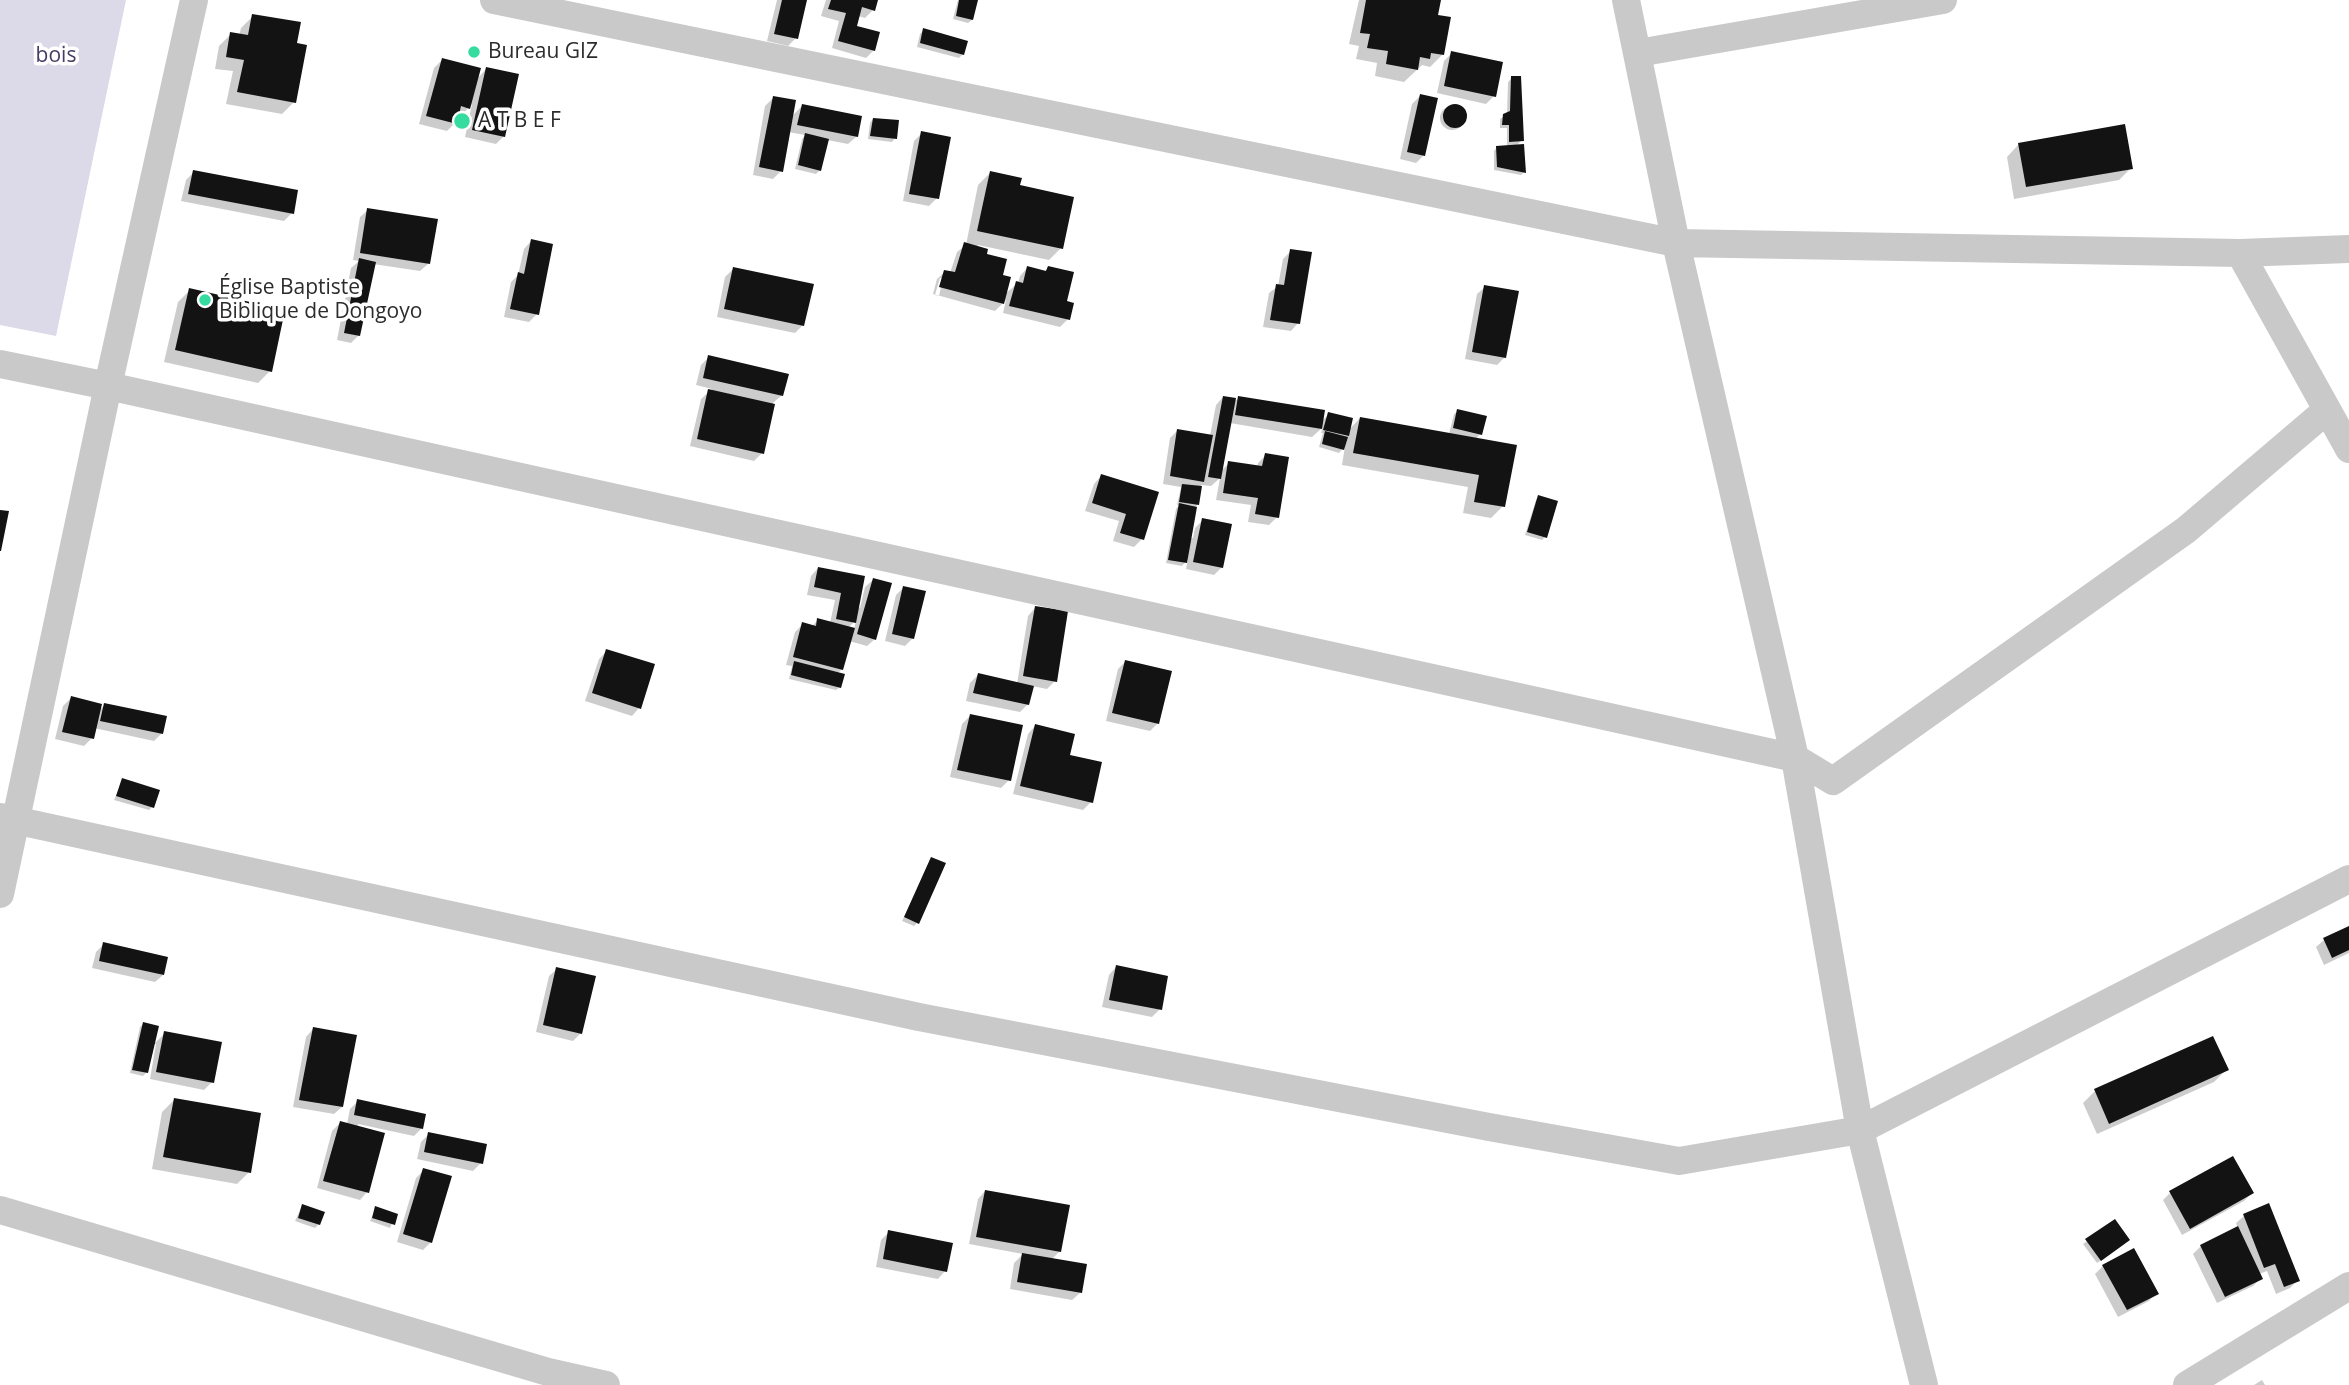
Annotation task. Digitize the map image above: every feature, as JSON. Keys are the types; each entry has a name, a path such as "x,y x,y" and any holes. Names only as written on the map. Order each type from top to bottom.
{"street":[{"path":"0,894 8,819 194,0"},
{"path":"494,0 1676,243 2240,253 2349,249"},
{"path":"1626,0 1676,243 1795,758 1860,1130 1924,1385"},
{"path":"1639,53 1864,7 1943,0"},
{"path":"2240,253 2349,450"},
{"path":"0,364 1795,758 1833,781 2186,530 2327,410"},
{"path":"8,819 919,1017 1679,1161 1860,1130 2349,879"},
{"path":"0,1210 548,1372 606,1385"},
{"path":"2187,1385 2349,1286"}],"green space":[{"name":"bois","path":"0,0 126,0 56,336 0,325"}],"building":[{"path":"782,0 807,0 798,39 774,34"},
{"path":"831,0 878,0 875,11 862,7 857,26 880,32 875,51 838,41 846,13 828,9"},
{"path":"959,0 978,0 973,20 956,16"},
{"path":"1366,0 1441,0 1438,15 1451,17 1444,55 1431,53 1430,59 1420,57 1418,70 1386,64 1388,51 1367,48 1370,34 1360,33"},
{"path":"252,14 301,22 297,43 307,45 296,103 237,92 244,60 226,57 230,32 248,35"},
{"path":"923,28 968,41 964,55 920,43"},
{"path":"1451,51 1503,62 1496,97 1444,86"},
{"path":"442,58 481,68 470,109 461,106 457,124 426,116"},
{"path":"486,67 519,74 505,137 472,130"},
{"path":"1511,76 1521,76 1524,141 1509,142 1509,125 1502,125 1503,114 1510,111"},
{"path":"1420,94 1438,98 1425,156 1407,152"},
{"path":"773,96 796,100 783,172 759,167"},
{"path":"802,104 862,116 858,137 797,125"},
{"path":"1455,104 1464,107 1467,116 1464,125 1455,128 1446,125 1443,116 1446,107"},
{"path":"873,118 899,120 897,139 870,136"},
{"path":"2125,124 2133,169 2026,187 2018,143"},
{"path":"921,131 951,137 939,199 909,194"},
{"path":"805,133 829,139 821,171 798,165"},
{"path":"1524,144 1526,173 1497,167 1496,146"},
{"path":"193,170 298,190 294,214 188,194"},
{"path":"990,171 1022,178 1020,185 1074,197 1063,249 977,231"},
{"path":"367,208 438,219 430,264 360,253"},
{"path":"531,239 553,244 539,315 510,309 518,272 524,274"},
{"path":"964,242 988,249 987,254 1007,259 1003,275 1011,277 1004,304 939,287 944,270 955,272"},
{"path":"1290,249 1312,252 1300,324 1270,320 1276,284 1284,285"},
{"path":"359,258 376,262 360,336 344,333"},
{"path":"1027,266 1046,271 1048,266 1074,272 1067,301 1074,303 1070,320 1009,306 1016,281 1023,283"},
{"path":"733,267 814,284 804,326 724,309"},
{"path":"1484,285 1519,291 1506,358 1472,352"},
{"path":"189,288 285,310 272,372 175,350"},
{"path":"708,355 789,374 783,396 703,378"},
{"path":"708,389 775,404 764,454 697,439"},
{"path":"1223,396 1236,398 1221,479 1208,477"},
{"path":"1238,396 1325,410 1322,429 1235,415"},
{"path":"1457,409 1487,416 1482,435 1453,428"},
{"path":"1328,412 1353,418 1349,436 1323,430"},
{"path":"1360,417 1517,445 1505,507 1474,502 1479,475 1353,453"},
{"path":"1177,429 1213,435 1204,482 1170,476"},
{"path":"1325,431 1348,437 1344,450 1322,444"},
{"path":"1265,453 1289,457 1279,518 1255,514 1258,498 1223,493 1228,461 1262,466"},
{"path":"1101,474 1159,492 1144,540 1120,533 1126,514 1092,503"},
{"path":"1182,484 1202,486 1199,505 1179,502"},
{"path":"1538,495 1558,501 1547,538 1527,532"},
{"path":"1179,503 1197,507 1187,563 1168,560"},
{"path":"0,510 9,511 1,551 0,551"},
{"path":"1202,518 1232,524 1223,568 1193,562"},
{"path":"818,567 865,576 856,623 836,619 841,593 814,587"},
{"path":"873,578 892,583 876,640 857,634"},
{"path":"903,586 926,591 914,639 892,634"},
{"path":"1035,606 1068,611 1057,682 1023,676"},
{"path":"817,618 855,628 843,670 793,657 802,622 816,626"},
{"path":"606,649 655,664 641,709 592,693"},
{"path":"1125,660 1172,671 1159,724 1112,713"},
{"path":"794,661 845,674 841,688 791,675"},
{"path":"978,673 1034,686 1029,705 973,693"},
{"path":"71,696 102,704 94,739 62,732"},
{"path":"104,703 167,716 163,734 100,721"},
{"path":"970,714 1023,725 1011,781 957,770"},
{"path":"1035,724 1075,734 1070,755 1102,762 1093,803 1020,786"},
{"path":"122,778 160,790 154,808 116,796"},
{"path":"931,857 946,863 919,924 904,917"},
{"path":"2349,926 2349,950 2332,958 2323,938"},
{"path":"103,942 168,957 164,975 99,961"},
{"path":"1116,965 1168,976 1162,1010 1109,1000"},
{"path":"556,967 596,976 582,1034 543,1025"},
{"path":"143,1022 159,1026 148,1073 132,1070"},
{"path":"313,1027 357,1035 343,1107 299,1100"},
{"path":"164,1031 222,1042 214,1083 156,1072"},
{"path":"2213,1036 2229,1070 2109,1124 2094,1089"},
{"path":"174,1098 261,1113 251,1173 163,1157"},
{"path":"357,1099 426,1114 423,1129 354,1115"},
{"path":"340,1121 385,1133 369,1193 323,1181"},
{"path":"428,1132 487,1144 483,1164 424,1152"},
{"path":"2233,1156 2254,1193 2190,1229 2169,1191"},
{"path":"423,1168 452,1176 432,1243 403,1234"},
{"path":"985,1190 1070,1205 1061,1252 976,1237"},
{"path":"2269,1203 2300,1281 2284,1287 2275,1264 2264,1268 2243,1214"},
{"path":"302,1204 325,1212 320,1225 298,1218"},
{"path":"375,1206 398,1214 395,1225 372,1218"},
{"path":"2115,1219 2130,1240 2101,1261 2085,1239"},
{"path":"2238,1226 2263,1279 2225,1297 2200,1245"},
{"path":"888,1230 953,1243 947,1272 883,1259"},
{"path":"2134,1248 2159,1294 2127,1310 2102,1265"},
{"path":"1022,1253 1087,1264 1082,1293 1017,1282"}],"place":[{"name":"Bureau GIZ","path":"474,52"},
{"name":"A T B E F","path":"462,121"},
{"name":"Église Baptiste Biblique de Dongoyo","path":"205,300"}]}
